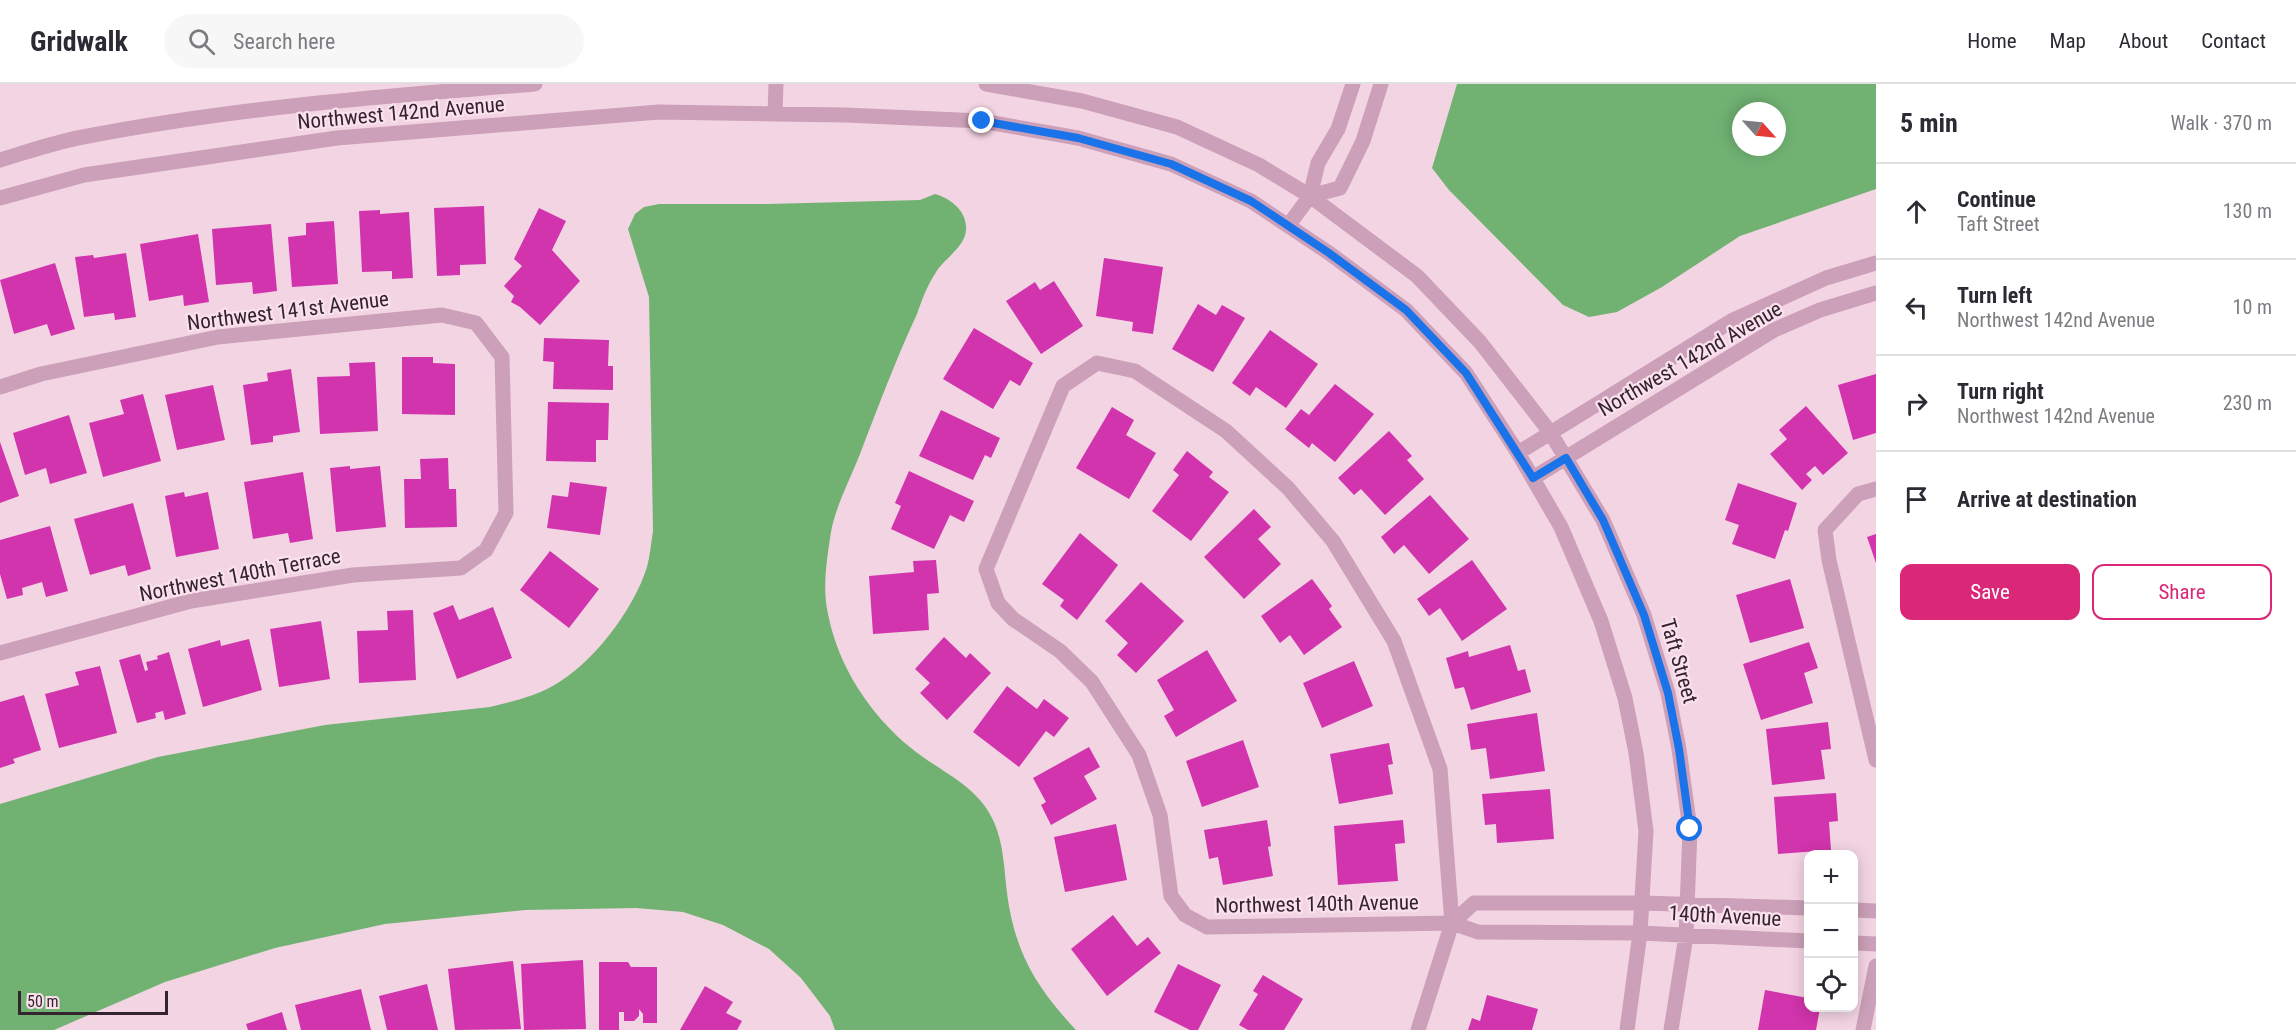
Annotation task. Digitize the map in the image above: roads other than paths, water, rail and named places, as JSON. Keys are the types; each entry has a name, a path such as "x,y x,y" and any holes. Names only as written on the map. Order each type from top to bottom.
{"street":[{"name":"Northwest 142nd Avenue","path":"0,160 81,137 174,122 337,100 535,84"},
{"path":"775,114 776,84"},
{"path":"986,84 1082,101 1177,127 1259,165 1310,196 1417,276 1480,342 1550,432"},
{"path":"1288,226 1310,196 1318,163 1338,129 1353,84"},
{"path":"1310,196 1340,188 1363,141 1381,84"},
{"name":"Northwest 142nd Avenue","path":"0,198 84,175 337,138 658,112 982,121 1078,138 1171,164 1251,201 1406,310 1466,373 1518,453 1733,320 1826,278 1876,263"},
{"name":"Northwest 142nd Avenue","path":"1533,478 1774,330 1820,310 1876,293"},
{"name":"Northwest 141st Avenue","path":"0,387 41,374 218,337 442,315 476,323 502,357 506,513 486,550"},
{"name":"Northwest 140th Avenue","path":"1452,923 1440,769 1394,641 1333,541 1288,488 1226,431 1135,371 1097,363 1063,386 986,569 998,603 1013,619 1060,651 1092,682 1139,755 1160,816 1171,896 1185,915 1207,927 1452,923 1478,933 1640,933"},
{"name":"Taft Street","path":"1550,432 1603,520 1640,604 1668,693 1679,749 1690,829 1686,936 1671,1030"},
{"path":"1518,453 1561,527 1601,621 1625,698 1636,753 1646,831 1640,933 1627,1030"},
{"path":"1876,489 1858,494 1825,530 1829,560 1876,760"},
{"name":"Northwest 140th Terrace","path":"0,653 191,601 353,575 461,568 486,550"},
{"path":"1418,1030 1452,923 1474,903 1642,903"},
{"name":"140th Avenue","path":"1642,903 1804,908"},
{"path":"1858,910 1876,911"},
{"name":"140th Avenue","path":"1640,933 1804,941"},
{"path":"1858,943 1876,944"},
{"path":"1863,1030 1876,966"}]}
